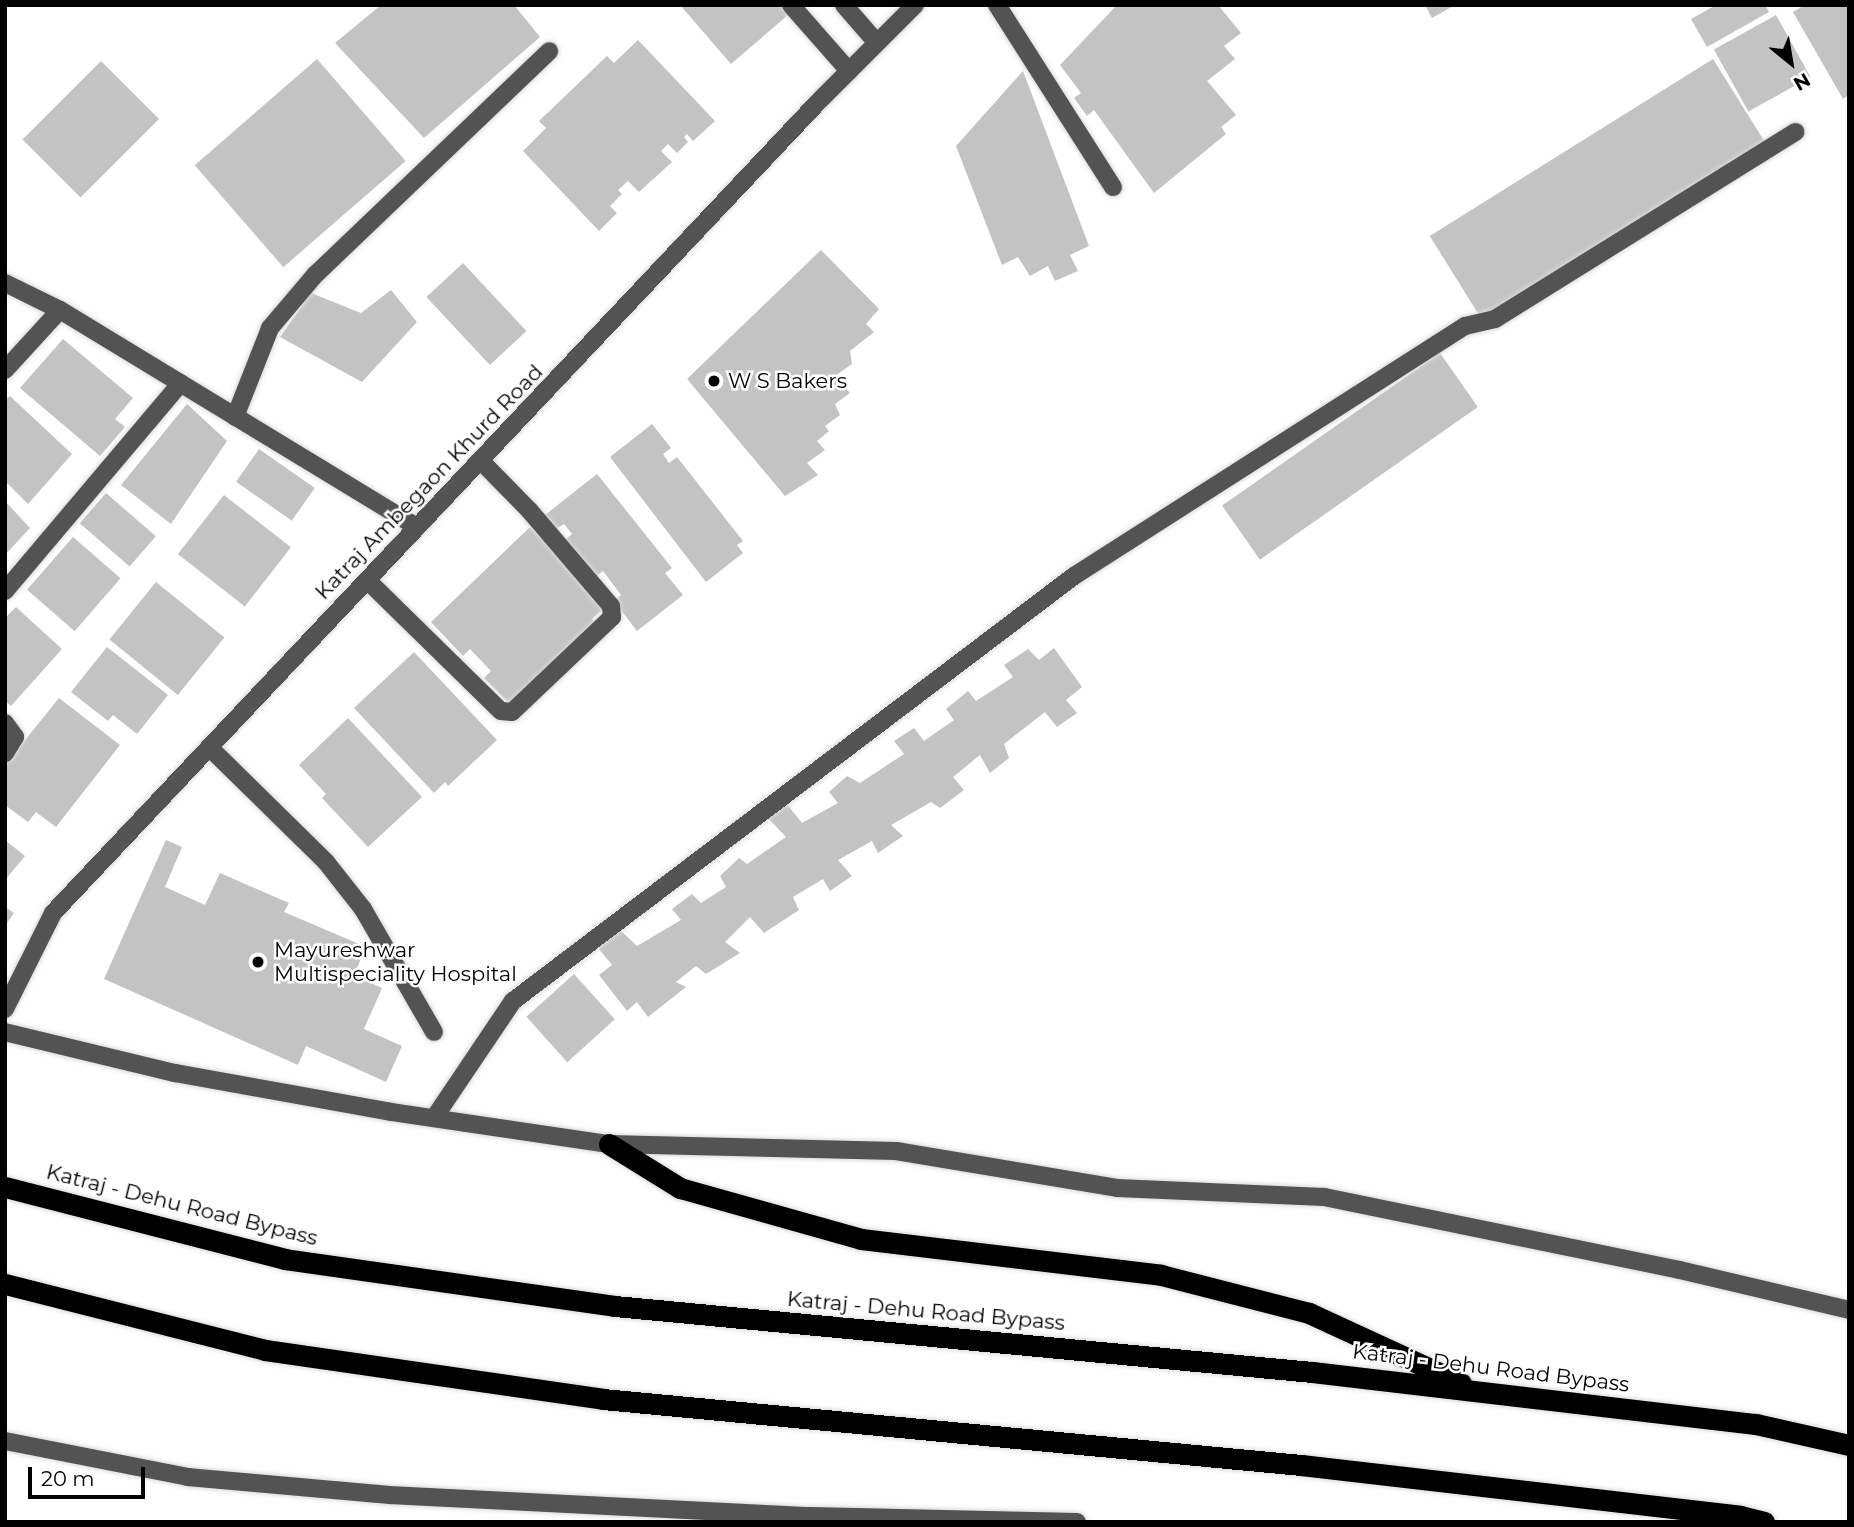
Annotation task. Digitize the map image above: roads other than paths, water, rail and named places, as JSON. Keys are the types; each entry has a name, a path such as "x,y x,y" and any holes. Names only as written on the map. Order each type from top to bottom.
{"highway":[{"path":"609,1144 680,1188 861,1239 1161,1275 1309,1313 1479,1392"},
{"name":"Katraj - Dehu Road Bypass","path":"5,1188 285,1259 615,1306 1298,1371 1756,1424 1849,1445"},
{"path":"5,1284 265,1350 603,1399 1301,1465 1740,1516 1764,1522"}],"street":[{"path":"791,5 849,71"},
{"path":"844,5 877,43"},
{"name":"Katraj Ambegaon Khurd Road","path":"5,1009 53,913 849,71 915,5"},
{"path":"997,5 1112,187"},
{"path":"235,416 270,328 315,275 549,51"},
{"path":"434,1118 513,1001 1074,576 1465,326 1495,319 1795,132"},
{"path":"5,282 61,310 417,527"},
{"path":"5,370 61,310"},
{"path":"5,591 181,383"},
{"path":"367,580 501,711 512,712 612,617 611,606 529,510 481,461"},
{"path":"5,723 15,737 5,753"},
{"path":"209,747 326,862 356,900 435,1032"},
{"path":"5,1032 175,1073 434,1118 609,1144 896,1151 1117,1188 1324,1197 1680,1270 1849,1310"},
{"path":"5,1441 188,1478 388,1496 815,1519 1077,1522"}],"place":[{"name":"W S Bakers","path":"714,381"},
{"name":"Mayureshwar Multispeciality Hospital","path":"258,962"}]}
